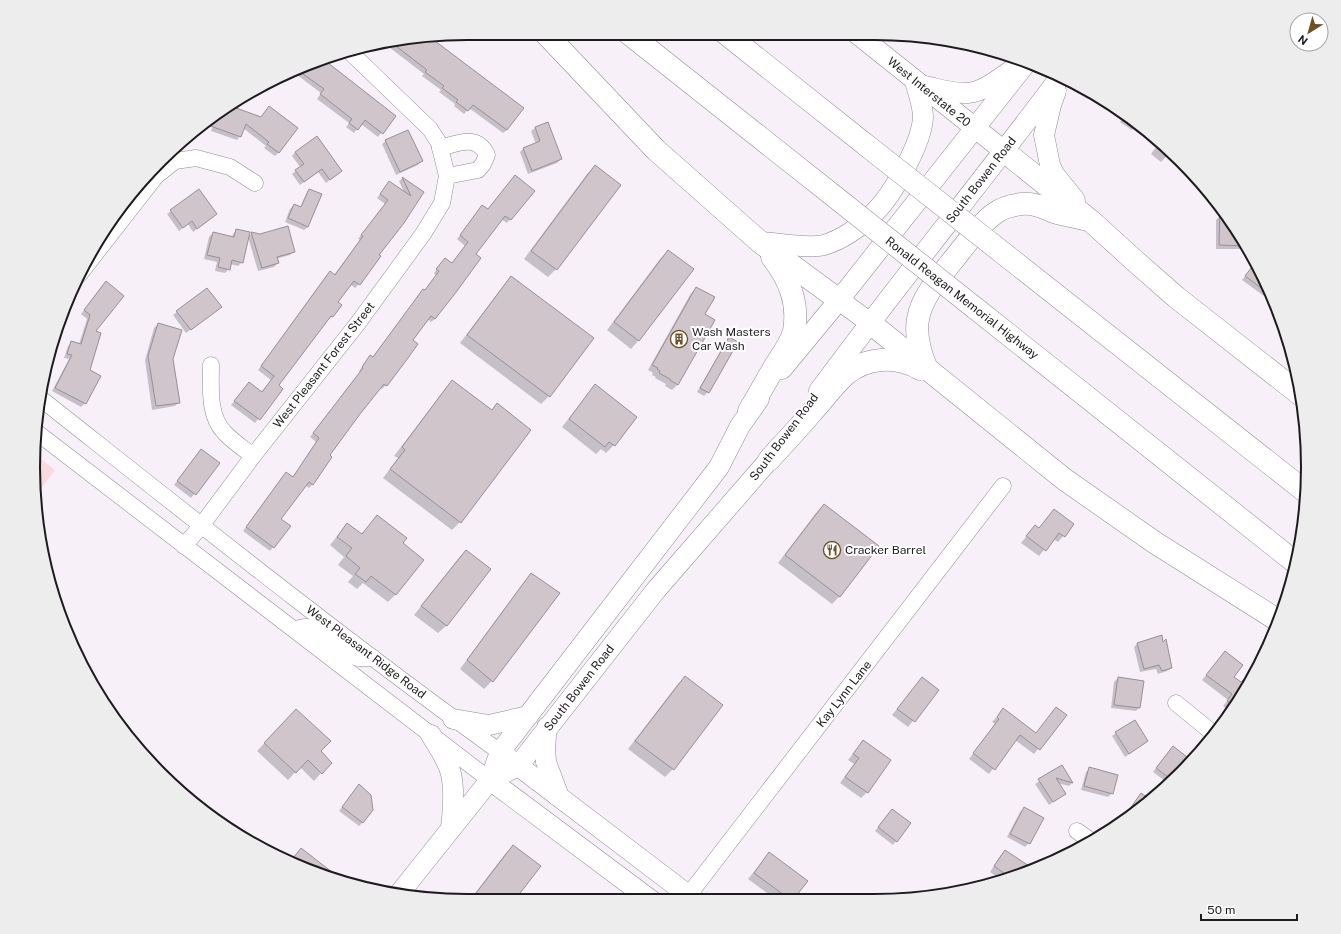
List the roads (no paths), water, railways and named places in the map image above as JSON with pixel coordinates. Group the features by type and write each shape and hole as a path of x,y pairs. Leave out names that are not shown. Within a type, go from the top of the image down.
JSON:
{"highway":[{"path":"552,40 656,150 760,242 839,300"},
{"name":"Ronald Reagan Memorial Highway","path":"637,40 1291,559"},
{"path":"734,40 1300,487"},
{"path":"1004,151 1091,221 1135,262 1176,297 1294,389"},
{"path":"927,369 921,356 917,339 918,319 921,308 934,284 967,243 994,213 1006,208 1023,204 1034,205 1091,221"},
{"path":"749,411 794,332 795,307 789,283 781,268 760,242"},
{"path":"869,322 1064,479 1154,542 1273,617"},
{"path":"768,460 845,375 864,363 882,360 905,362 916,367 952,390"}],"main road":[{"name":"West Interstate 20","path":"865,40 1004,151"},
{"path":"760,242 804,246 823,245 847,235 876,211 892,189 912,154 918,137 923,118 917,83 956,93 970,93 988,86 1019,66"},
{"name":"South Bowen Road","path":"403,889 490,780 500,752 719,467 749,411 779,372 839,300 1022,67"},
{"name":"South Bowen Road","path":"490,780 518,766 547,727 665,580 768,460 869,322 1057,82"},
{"path":"1059,82 1051,104 1044,135 1050,165 1054,174 1091,221"},
{"path":"839,300 869,322"},
{"path":"642,568 665,580"},
{"path":"453,719 489,725 528,716"},
{"path":"547,727 545,746 546,762 559,797"},
{"path":"431,735 444,756 451,773 453,789 451,828"},
{"name":"West Pleasant Ridge Road","path":"500,752 683,894"},
{"name":"West Pleasant Ridge Road","path":"490,780 643,894"}],"street":[{"path":"354,56 430,129 439,144 440,148 447,176 478,170 483,164 487,155 484,148 478,144 466,141 440,148"},
{"path":"102,245 156,176 175,161 196,158 230,167 255,183"},
{"name":"West Pleasant Forest Street","path":"184,546 358,322 423,234 442,203 447,176"},
{"path":"210,365 214,414 223,431 253,456"},
{"name":"West Pleasant Ridge Road","path":"45,402 201,526 453,719 500,752"},
{"name":"West Pleasant Ridge Road","path":"41,436 490,780"},
{"name":"Kay Lynn Lane","path":"693,894 1003,486"},
{"path":"295,630 302,626 310,626 327,636 353,656 366,659 372,657"},
{"path":"1176,703 1210,731"},
{"path":"1077,831 1086,838"}],"place":[{"name":"Wash Masters Car Wash","path":"679,339"},
{"name":"Cracker Barrel","path":"832,550"}]}
